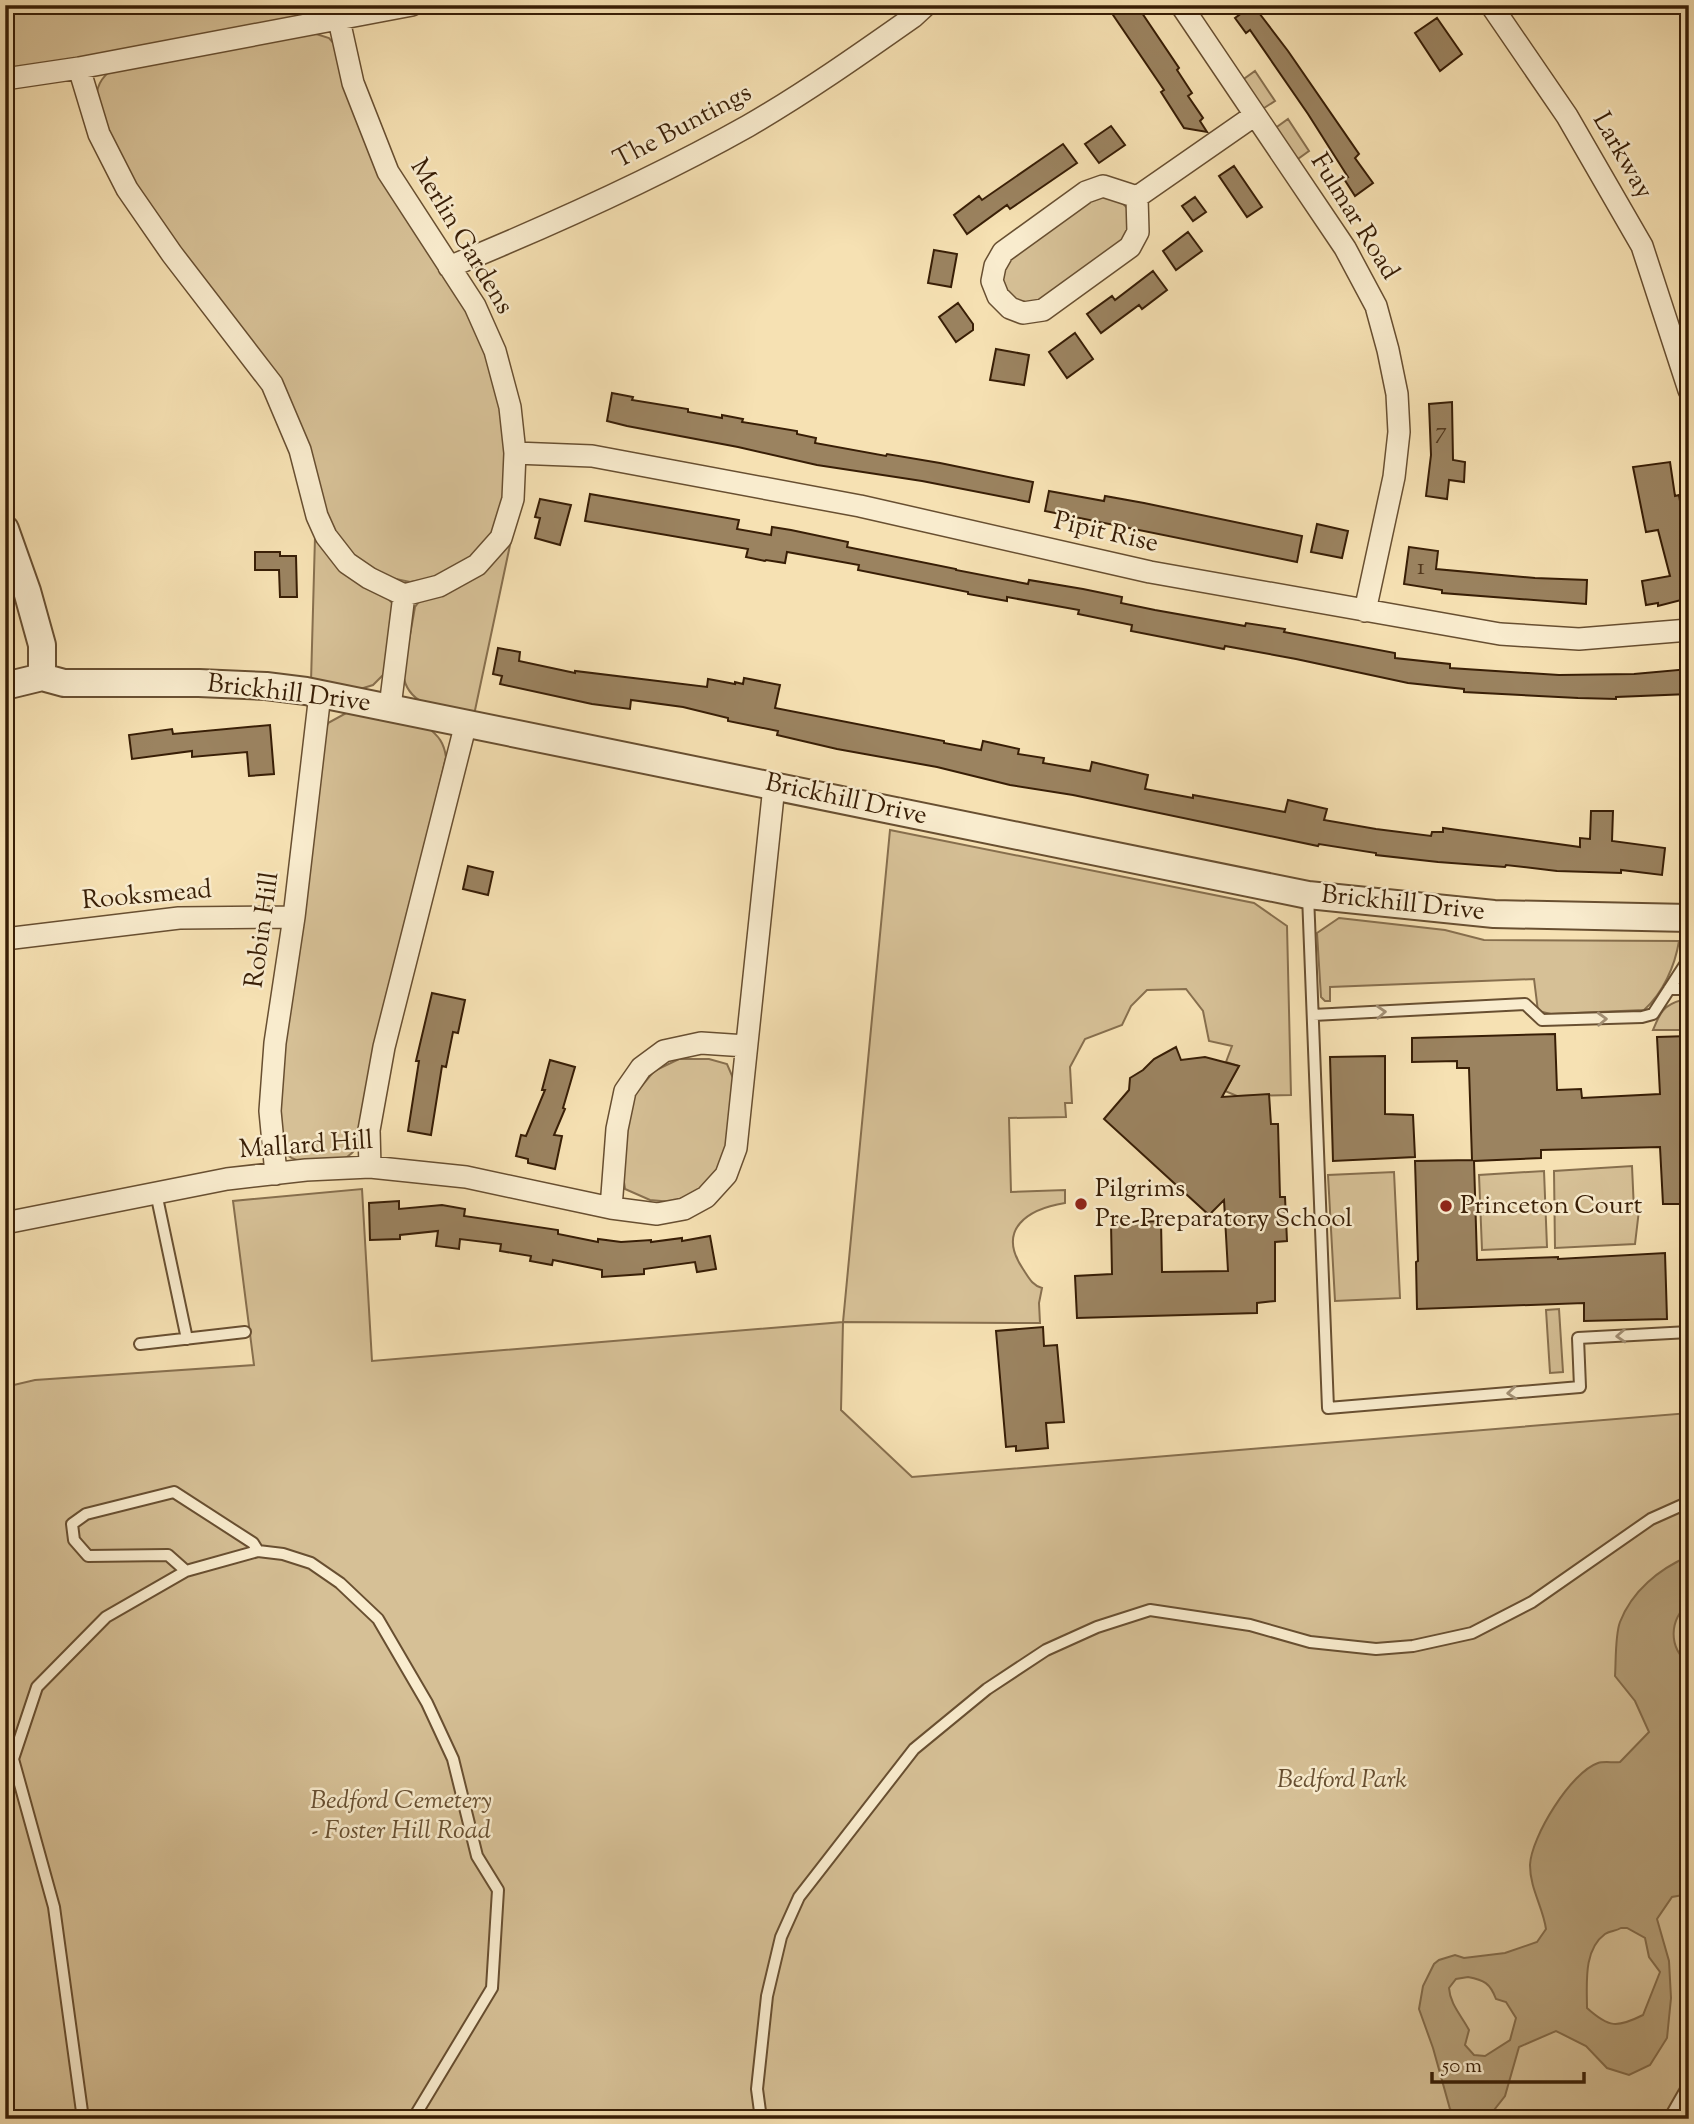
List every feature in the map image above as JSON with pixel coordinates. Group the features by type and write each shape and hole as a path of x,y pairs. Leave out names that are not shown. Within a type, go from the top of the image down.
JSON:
{"street":[{"path":"5,79 79,68 412,5"},
{"name":"The Buntings","path":"449,267 611,197 747,126 815,86 926,5"},
{"name":"Fulmar Road","path":"1181,5 1345,248 1376,306 1397,394 1399,432 1394,477 1366,611"},
{"name":"Larkway","path":"1491,5 1567,116 1642,246 1689,390"},
{"name":"Merlin Gardens","path":"339,20 353,83 388,172 475,306 495,351 510,407 515,453 513,499 501,538 477,565 439,586 404,596"},
{"path":"79,68 99,134 127,189 172,254 272,384 300,450 317,516 326,536 347,563 404,596 390,707"},
{"path":"1137,197 1255,115"},
{"path":"1103,186 1137,197 1138,232 1130,247 1043,310 1023,313 1010,308 998,296 992,281 995,266 1003,252 1086,192 1103,186"},
{"name":"Pipit Rise","path":"515,453 606,459 860,506 1150,572 1500,634 1579,639 1689,630"},
{"path":"5,529 27,591 42,645 42,677"},
{"name":"Brickhill Drive","path":"5,686 42,677 64,683 266,686 390,707 1308,895 1494,914 1689,918"},
{"name":"Robin Hill","path":"276,1174 270,1111 275,1043 294,917 320,694"},
{"path":"370,1167 369,1130 384,1047 466,723"},
{"name":"Mallard Hill","path":"5,1223 227,1179 370,1167 466,1177 611,1208 657,1214 684,1209 706,1197 726,1175 736,1148 774,786"},
{"name":"Rooksmead","path":"5,939 179,918 294,917"},
{"path":"611,1208 617,1129 625,1091 641,1068 664,1051 701,1043 746,1046"}],"lane":[{"path":"1308,895 1328,1408 1580,1387 1578,1338 1689,1332"},
{"path":"1313,1015 1525,1004 1542,1020 1642,1017 1653,1014 1688,960 1689,918"},
{"path":"1669,989 1689,989"},
{"path":"156,1192 187,1339"},
{"path":"140,1344 245,1332"},
{"path":"186,1571 168,1555 88,1556 74,1540 72,1524 86,1514 174,1492 253,1543 258,1552"},
{"path":"761,2119 757,2090 767,1996 780,1937 799,1897 914,1749 987,1689 1022,1665 1045,1650 1097,1627 1150,1610 1250,1625 1310,1642 1376,1649 1413,1646 1472,1633 1532,1602 1651,1519 1689,1502"},
{"path":"83,2119 54,1907 13,1759 37,1687 106,1617 186,1571 258,1552 283,1554 311,1563 340,1583 378,1619 427,1703 453,1759 477,1856 498,1890 492,1988 413,2119"},
{"path":"1669,2119 1689,2084"}],"green space":[{"path":"5,5 371,5 5,72"},
{"path":"313,33 329,38 336,46 469,315 498,396 505,450 506,496 497,527 466,564 438,577 410,582 382,576 362,565 332,534 312,466 137,191 96,104 100,83 114,68"},
{"path":"1255,71 1275,101 1261,110 1241,81"},
{"path":"1288,119 1309,151 1295,161 1274,129"},
{"path":"1102,197 1120,202 1132,216 1124,243 1030,307 1002,294 1001,267 1008,257 1090,200"},
{"path":"513,531 474,715 440,709 420,701 406,686 403,674 415,607 421,599"},
{"path":"315,537 394,605 385,673 373,685 357,690 311,682"},
{"path":"348,712 427,727 440,740 446,757 380,1036 361,1140 347,1157 324,1162 305,1162 289,1157 285,1152 276,1097 323,737 328,723"},
{"path":"890,830 1254,903 1287,926 1291,1095 1237,1096 1225,1091 1239,1066 1226,1062 1232,1046 1209,1041 1203,1011 1186,989 1147,990 1131,1006 1122,1025 1085,1039 1070,1067 1072,1103 1065,1103 1066,1117 1009,1118 1011,1192 1065,1190 1065,1203 1028,1216 1015,1232 1013,1243 1016,1255 1031,1281 1042,1288 1039,1303 1040,1323 843,1322"},
{"path":"1339,918 1445,930 1484,940 1679,941 1667,978 1657,996 1644,1010 1551,1014 1538,1011 1534,979 1330,987 1330,1001 1325,1001 1321,997 1317,933"},
{"path":"1682,1000 1689,1000 1689,1030 1653,1030 1663,1010"},
{"path":"679,1059 709,1059 727,1064 736,1085 729,1154 718,1176 700,1191 672,1202 650,1200 625,1189 620,1155 631,1099 654,1071"},
{"path":"1632,1166 1634,1210 1639,1210 1635,1244 1555,1248 1554,1171"},
{"path":"1544,1171 1547,1247 1482,1250 1479,1175"},
{"path":"1394,1172 1400,1298 1335,1301 1328,1175"},
{"path":"362,1189 372,1361 843,1322 841,1410 912,1477 1689,1413 1689,2119 5,2119 5,1387 35,1380 254,1365 233,1201"},
{"path":"1559,1309 1563,1372 1550,1373 1546,1310"}],"shaded area":[{"path":"1689,1556 1689,1603 1678,1617 1674,1642 1689,1664 1689,1894 1672,1897 1657,1919 1669,1961 1671,1998 1667,2038 1650,2065 1629,2075 1607,2068 1586,2046 1556,2031 1519,2047 1505,2096 1487,2119 1465,2119 1450,2109 1419,2009 1423,1986 1434,1964 1439,1960 1455,1955 1464,1958 1505,1953 1537,1942 1546,1929 1534,1890 1530,1865 1537,1839 1554,1807 1576,1779 1598,1763 1620,1762 1649,1732 1635,1701 1615,1676 1617,1634 1625,1611 1639,1591 1657,1574","holes":["1627,1928 1645,1938 1649,1957 1660,1972 1643,2015 1614,2024 1601,2019 1587,2008 1587,1978 1590,1958 1598,1941 1607,1933","1468,1977 1486,1983 1496,1999 1506,2002 1516,2018 1510,2040 1485,2056 1474,2055 1465,2045 1469,2030 1450,1994 1449,1988 1456,1979"]}],"building":[{"path":"1120,5 1137,5 1179,68 1177,70 1192,93 1188,96 1203,118 1200,121 1207,132 1184,128 1161,92 1164,90 1111,12"},
{"path":"1253,5 1359,154 1355,158 1373,183 1355,196 1344,179 1348,177 1308,114 1250,30 1246,33 1235,18"},
{"path":"1437,18 1462,54 1440,71 1415,33"},
{"path":"1111,126 1125,145 1099,163 1085,144"},
{"path":"1063,144 1077,163 1010,209 1007,205 967,234 954,215 979,196 982,200"},
{"path":"1234,166 1262,207 1247,217 1219,176"},
{"path":"1195,197 1206,212 1193,221 1182,206"},
{"path":"1188,232 1202,251 1176,270 1163,251"},
{"path":"934,250 957,254 951,287 928,283"},
{"path":"1153,271 1167,290 1142,309 1139,305 1101,333 1087,314 1112,296 1115,300"},
{"path":"958,303 973,324 973,330 956,342 939,317"},
{"path":"1075,333 1093,359 1067,378 1049,352"},
{"path":"996,349 1029,355 1024,385 990,380"},
{"path":"612,393 633,397 632,400 688,409 688,412 722,418 722,415 743,419 742,422 797,431 797,434 816,438 815,443 940,463 1033,482 1029,502 922,481 817,465 607,421"},
{"path":"1452,402 1453,460 1465,462 1464,482 1449,480 1447,499 1426,496 1431,455 1429,404"},
{"path":"1670,462 1675,496 1679,495 1685,531 1689,530 1689,598 1658,606 1658,603 1646,605 1642,581 1670,576 1658,530 1646,532 1633,467"},
{"path":"1049,491 1104,501 1105,496 1302,536 1297,562 1045,511"},
{"path":"590,494 739,520 737,529 771,535 772,527 791,530 848,542 847,547 956,570 1028,584 1029,580 1122,597 1121,603 1155,610 1245,626 1246,623 1285,629 1284,632 1395,653 1395,658 1450,664 1450,668 1559,675 1634,674 1689,669 1689,694 1616,699 1578,698 1464,692 1464,689 1408,683 1296,659 1225,646 1224,649 1131,631 1132,625 1078,614 1079,610 1007,597 1007,601 968,594 858,570 859,565 787,552 785,563 765,561 746,557 748,549 585,521"},
{"path":"540,499 571,505 560,545 535,538 540,518 535,517"},
{"path":"1317,524 1348,531 1342,558 1311,552"},
{"path":"1409,547 1438,551 1436,569 1587,580 1586,604 1442,593 1442,590 1404,584"},
{"path":"255,552 280,552 280,556 296,556 297,597 280,597 279,570 255,570"},
{"path":"498,648 520,652 519,661 575,673 707,687 708,679 743,684 744,678 780,685 775,708 981,750 983,741 1019,749 1018,754 1044,758 1043,763 1090,771 1092,762 1148,775 1145,789 1193,798 1193,795 1285,812 1288,800 1327,809 1324,820 1376,829 1431,836 1432,832 1443,832 1443,828 1580,847 1580,838 1590,839 1591,811 1613,811 1612,841 1665,848 1662,875 1621,870 1621,873 1557,871 1506,865 1438,862 1376,855 1319,844 1318,846 1073,795 1010,785 937,767 837,749 777,735 778,731 728,721 728,718 683,707 631,700 630,709 592,704 500,684 502,676 493,674"},
{"path":"270,725 274,774 249,776 247,752 192,757 192,751 132,759 129,735 172,729 173,734"},
{"path":"468,866 493,872 488,895 463,889"},
{"path":"432,993 465,1000 458,1033 453,1032 446,1067 442,1066 431,1135 408,1131 419,1061 416,1061"},
{"path":"1555,1034 1557,1090 1581,1089 1582,1098 1660,1094 1657,1037 1689,1036 1689,1204 1663,1204 1660,1147 1541,1150 1541,1158 1474,1161 1477,1260 1665,1253 1667,1319 1584,1321 1584,1303 1417,1309 1415,1161 1472,1160 1469,1068 1457,1068 1457,1061 1412,1062 1412,1038"},
{"path":"1176,1047 1181,1060 1205,1057 1239,1066 1222,1097 1269,1094 1271,1124 1278,1124 1280,1197 1285,1197 1287,1241 1275,1242 1275,1301 1257,1303 1257,1313 1077,1318 1075,1276 1112,1274 1111,1223 1161,1221 1162,1272 1228,1271 1224,1200 1209,1215 1104,1119 1129,1090 1130,1078 1154,1059"},
{"path":"1385,1056 1385,1114 1413,1115 1415,1157 1333,1161 1330,1057"},
{"path":"550,1060 575,1067 563,1108 565,1109 554,1135 562,1136 555,1169 528,1163 528,1159 516,1156 521,1135 526,1136 545,1090 542,1090"},
{"path":"399,1201 399,1209 442,1205 465,1209 464,1216 558,1230 558,1234 598,1242 598,1239 651,1242 682,1238 682,1241 710,1236 716,1269 697,1272 695,1262 644,1269 644,1274 602,1277 602,1270 553,1260 552,1265 530,1261 531,1256 500,1251 501,1244 460,1239 459,1249 436,1246 438,1231 400,1235 400,1239 370,1240 369,1203"},
{"path":"1043,1327 1044,1346 1057,1345 1064,1422 1046,1423 1048,1448 1016,1451 1016,1446 1006,1447 996,1331"}],"place":[{"name":"Pilgrims Pre-Preparatory School","path":"1081,1204"},
{"name":"Princeton Court","path":"1446,1206"}],"park label":[{"name":"Bedford Park","path":"1342,1780"},
{"name":"Bedford Cemetery - Foster Hill Road","path":"401,1816"}]}
